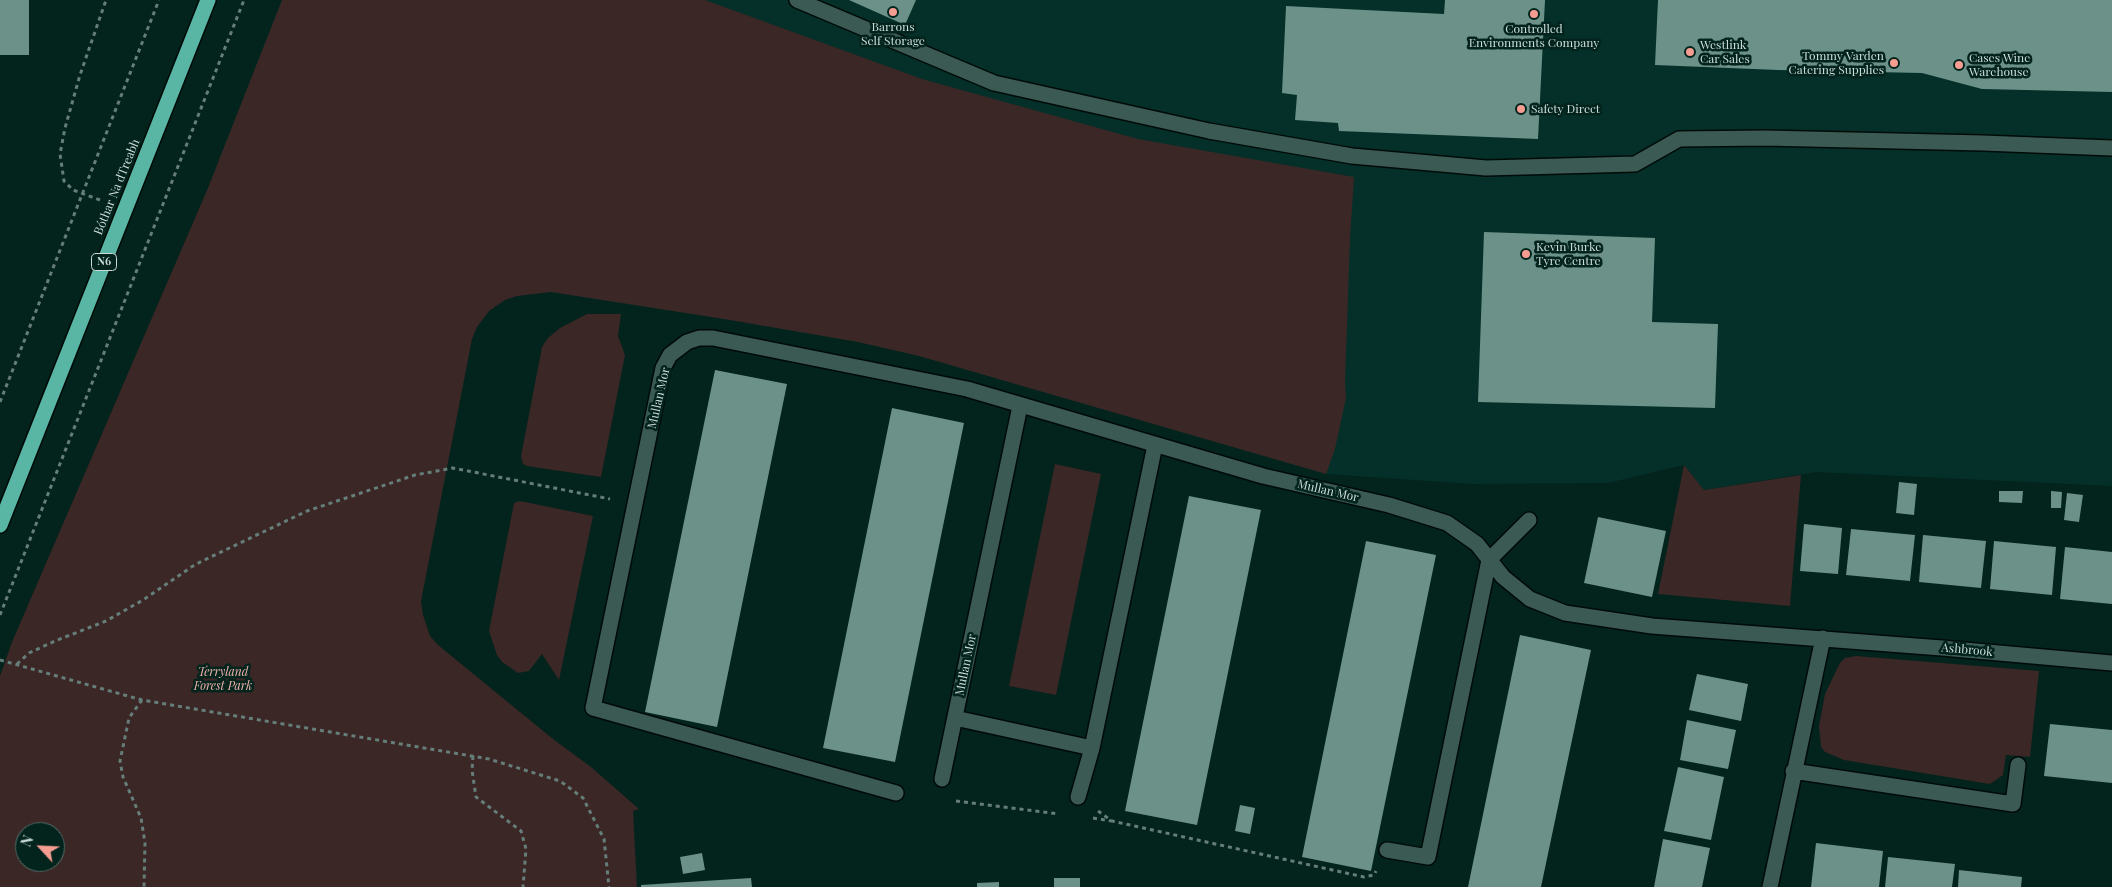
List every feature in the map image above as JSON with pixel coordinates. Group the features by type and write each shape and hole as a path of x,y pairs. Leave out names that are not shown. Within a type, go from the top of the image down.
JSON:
{"highway":[{"name":"Bóthar Na dTreabh","path":"0,525 208,0"}],"street":[{"path":"797,0 994,83 1210,130 1342,155 1486,168 1635,164 1679,139 1775,138 2112,148"},
{"name":"Mullan Mor","path":"896,793 593,708 664,368 670,355 677,348 699,338 713,338 967,389 1263,476 1388,505 1447,523 1477,544 1488,560 1514,586 1530,599 1546,607 1600,620 1652,626"},
{"name":"Mullan Mor","path":"942,779 1020,406"},
{"path":"1078,796 1092,748 1156,445"},
{"path":"1387,850 1428,857 1488,560 1529,520"},
{"name":"Ashbrook","path":"1652,626 1823,638 2112,663"},
{"path":"1770,887 1793,771 1823,638"},
{"path":"955,718 1092,748"},
{"path":"1793,771 2013,804 2018,765"}],"path":[{"path":"106,0 80,74 60,154 64,181 73,190 124,210"},
{"path":"0,402 159,0"},
{"path":"0,616 244,0"},
{"path":"17,664 29,653 106,621 143,600 196,564 307,511 415,475 453,468 586,494"},
{"path":"0,660 142,700 489,758 560,781 583,798 604,839 609,887"},
{"path":"142,700 129,718 120,761 123,777 141,818 145,843 144,887"},
{"path":"473,756 472,770 476,797 521,831 526,849 523,887"},
{"path":"1078,796 1112,821"},
{"path":"948,799 1064,814"},
{"path":"1092,818 1364,877 1374,875 1387,850"}],"shaded area":[{"path":"282,0 2112,0 2112,486 1816,472 1703,490 1684,465 1608,483 1473,484 1326,474 919,356 858,342 551,292 208,188"}],"green space":[{"name":"Terryland Forest Park","path":"282,0 705,0 922,79 1138,139 1354,177 1350,239 1346,398 1335,449 1326,474 919,356 858,342 551,292 517,296 505,300 489,311 477,327 472,339 421,601 423,615 430,636 438,645 553,739 591,767 639,809 633,811 637,887 0,887 0,676 12,642 208,188"},
{"path":"587,314 621,314 618,336 625,355 601,477 527,466 523,464 521,456 542,347 548,338 560,328"},
{"path":"1055,464 1101,474 1056,695 1009,686"},
{"path":"1684,465 1704,490 1801,475 1790,606 1658,594"},
{"path":"520,501 593,516 559,680 542,654 529,671 518,673 502,662 497,655 489,631 514,503"},
{"path":"1856,656 2039,671 2030,757 2006,755 2003,775 1990,784 1844,760 1825,752 1821,747 1819,726 1825,694 1840,663 1845,658"}],"building":[{"path":"0,0 29,0 29,55 0,55"},
{"name":"Barrons Self Storage","path":"849,0 916,0 905,25"},
{"path":"1445,0 1545,0 1538,139 1339,131 1338,123 1295,120 1297,95 1282,93 1286,6 1444,14"},
{"path":"1658,0 2112,0 2112,92 1982,89 1922,73 1655,65"},
{"path":"1484,232 1655,238 1652,322 1718,324 1715,408 1478,402"},
{"path":"715,370 787,384 717,727 645,712"},
{"path":"892,408 964,423 895,762 823,748"},
{"path":"1899,482 1917,484 1914,515 1896,513"},
{"path":"1999,491 2023,491 2022,503 1999,502"},
{"path":"2051,491 2062,492 2061,508 2051,508"},
{"path":"2067,493 2083,495 2079,522 2064,520"},
{"path":"1189,496 1261,510 1197,825 1125,811"},
{"path":"1598,517 1666,531 1652,597 1584,583"},
{"path":"1804,524 1842,528 1838,574 1800,571"},
{"path":"1851,529 1915,535 1910,581 1846,575"},
{"path":"1923,535 1986,541 1981,588 1919,582"},
{"path":"1366,541 1436,555 1371,871 1302,857"},
{"path":"1994,541 2056,547 2052,595 1990,589"},
{"path":"2065,547 2112,552 2112,604 2060,599"},
{"path":"1520,635 1591,650 1541,887 1468,887"},
{"path":"1697,674 1748,684 1741,721 1689,710"},
{"path":"1687,720 1736,730 1728,769 1680,760"},
{"path":"2050,724 2112,730 2112,783 2044,776"},
{"path":"1678,767 1724,777 1711,840 1664,831"},
{"path":"1240,805 1255,808 1250,834 1235,831"},
{"path":"1663,839 1710,848 1702,887 1654,887"},
{"path":"1816,843 1883,851 1879,887 1811,887"},
{"path":"702,853 705,870 683,874 680,857"},
{"path":"1888,857 1955,864 1952,887 1885,887"},
{"path":"1959,870 2022,877 2021,887 1958,887"},
{"path":"751,878 752,887 641,887 641,885"},
{"path":"1054,878 1080,878 1080,887 1054,887"},
{"path":"999,882 999,887 977,887 977,883"}],"place":[{"name":"Barrons Self Storage","path":"893,12"},
{"name":"Controlled Environments Company","path":"1534,14"},
{"name":"Westlink Car Sales","path":"1690,52"},
{"name":"Tommy Varden Catering Supplies","path":"1894,63"},
{"name":"Cases Wine Warehouse","path":"1959,65"},
{"name":"Safety Direct","path":"1521,109"},
{"name":"Kevin Burke Tyre Centre","path":"1526,254"}]}
